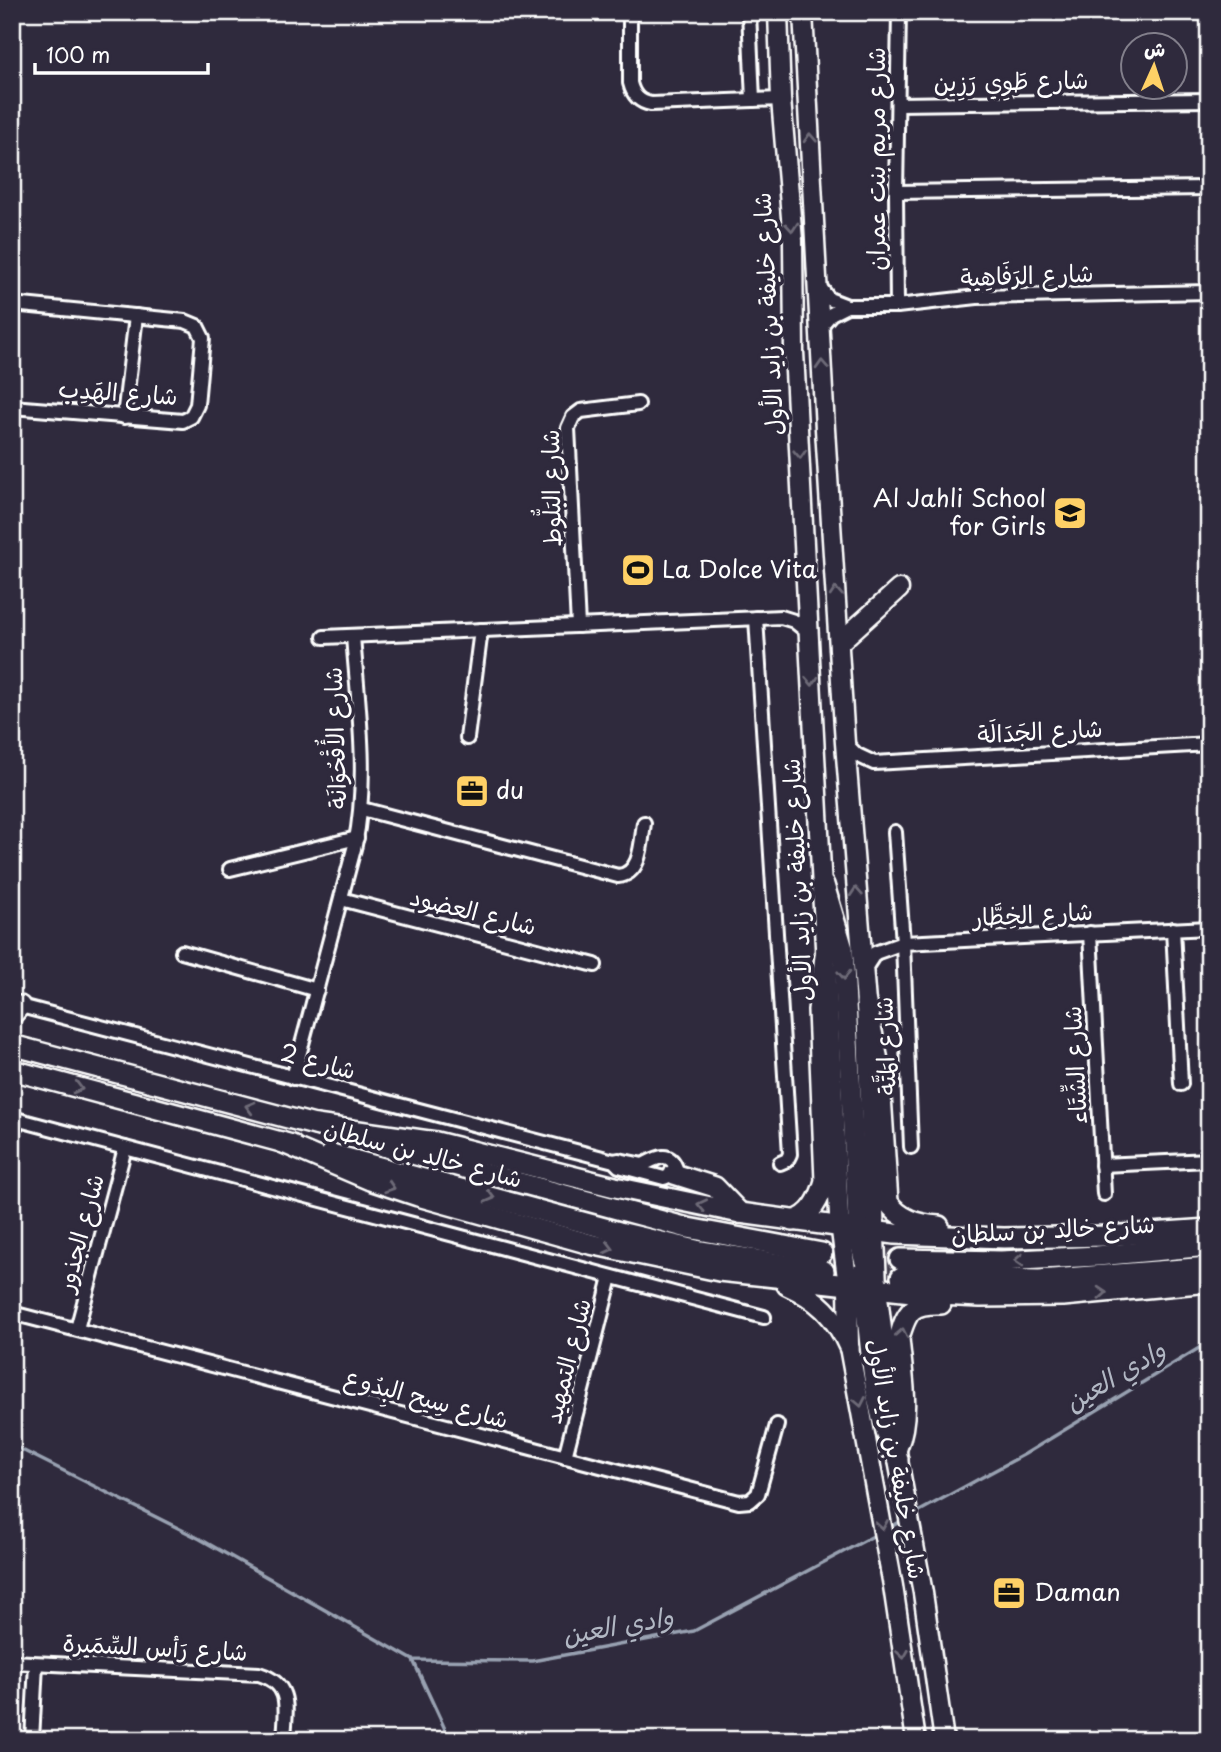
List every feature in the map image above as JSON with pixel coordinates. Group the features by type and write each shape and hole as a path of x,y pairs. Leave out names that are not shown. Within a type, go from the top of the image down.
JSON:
{"main road":[{"name":"شارع خليفة بن زايد الأول","path":"778,12 781,99 793,241 794,352 826,949 863,1287 849,1347 893,1586 916,1740"},
{"name":"شارع خليفة بن زايد الأول","path":"803,12 845,743 866,1003 857,1228"},
{"path":"840,642 899,589"},
{"path":"824,885 843,949 857,1228 855,1256 866,1302 875,1396 887,1439 897,1454"},
{"path":"793,1221 802,1219 817,1202 825,1181 818,1010 826,949"},
{"path":"866,1003 879,1065 887,1196 891,1207 913,1221 926,1225 1042,1231 1079,1237"},
{"name":"شارع خالِد بن سلطان","path":"12,1045 823,1262 696,1250 12,1070"},
{"path":"316,1125 436,1142 615,1187 740,1213 895,1234 954,1237 1184,1238 1209,1229"},
{"path":"281,1142 370,1180 550,1233 663,1261 770,1278 939,1296 1063,1296"},
{"path":"674,1174 715,1187 740,1213"},
{"name":"شارع خالِد بن سلطان","path":"1209,1246 1184,1238 1097,1256 901,1268 1039,1280 1186,1277 1209,1267"},
{"path":"897,1454 905,1411 899,1338 905,1320 914,1308 926,1303 1019,1304 1186,1277 1209,1282"},
{"path":"770,1278 816,1300 835,1320 849,1347"},
{"name":"شارع خليفة بن زايد الأول","path":"897,1454 923,1593 944,1740"}],"street":[{"path":"630,12 630,83 641,101 656,104 781,99"},
{"path":"749,12 752,100"},
{"name":"شارع مريم بنت عمران","path":"897,306 899,12"},
{"name":"شارع طَوِي رَزِين","path":"898,104 1209,100"},
{"path":"896,192 1209,188"},
{"path":"817,282 829,299 847,306"},
{"name":"شارع الرَفَاهِية","path":"847,306 897,306 977,298 1209,292"},
{"name":"شارع الهَدِب","path":"12,304 190,322 200,329 203,338 197,405 191,417 178,422 12,407"},
{"path":"820,327 831,314 847,306"},
{"path":"124,417 136,316"},
{"name":"شارع البَلُّوط","path":"578,626 568,428 573,417 581,411 638,404"},
{"path":"781,617 798,606 808,594"},
{"path":"781,617 794,621 810,634"},
{"name":"شارع الأُقْحُوَانَة","path":"324,637 781,617"},
{"path":"755,618 790,1154 787,1160 780,1163"},
{"path":"467,738 481,630"},
{"name":"شارع الأُقْحُوَانَة","path":"293,1078 357,838 362,809 362,762 354,636"},
{"path":"845,743 856,755 874,763"},
{"name":"شارع الجَدَالَة","path":"874,763 1209,744"},
{"path":"849,786 851,779 858,772 874,763"},
{"path":"362,809 618,876 627,875 634,869 644,822"},
{"name":"شارع المَتَّة","path":"895,832 911,1147"},
{"name":"شارع الأُقْحُوَانَة","path":"230,869 357,838"},
{"name":"شارع العضود","path":"341,899 595,965"},
{"name":"شارع الخِطَّار","path":"858,923 867,937 874,942 899,944 1209,928"},
{"path":"1173,929 1181,1084"},
{"name":"شارع الشِّتَاء","path":"1090,933 1104,1194"},
{"path":"863,975 871,957 899,944"},
{"path":"182,952 317,990"},
{"name":"شارع 2","path":"15,1008 614,1161 643,1165 653,1158 666,1156 676,1164 674,1174 664,1178 618,1166 614,1161"},
{"path":"12,1118 764,1317"},
{"name":"شارع الجذور","path":"77,1329 125,1148"},
{"path":"1102,1165 1209,1160"},
{"name":"شارع التمهيد","path":"565,1457 611,1277"},
{"name":"شارع سِيح البِدُوع","path":"12,1313 744,1502 754,1498 760,1489 777,1425"},
{"name":"شارع رَأس السِّمَيرة","path":"12,1662 259,1674 274,1680 283,1690 286,1702 284,1740"},
{"path":"32,1740 36,1664"}],"waterway":[{"name":"وادي العين","path":"914,1514 1025,1454 1209,1342"},
{"name":"وادي العين","path":"12,1445 200,1539 413,1660 532,1661 694,1631 877,1534"},
{"name":"وادي العين","path":"887,1529 905,1519"},
{"path":"413,1660 450,1740"}],"tunnel":[{"path":"822,1253 900,1259"},
{"path":"824,1271 901,1277"}],"place":[{"name":"Al Jahli School for Girls","path":"1070,513"},
{"name":"La Dolce Vita","path":"638,570"},
{"name":"du","path":"472,791"},
{"name":"Daman","path":"1009,1593"}]}
